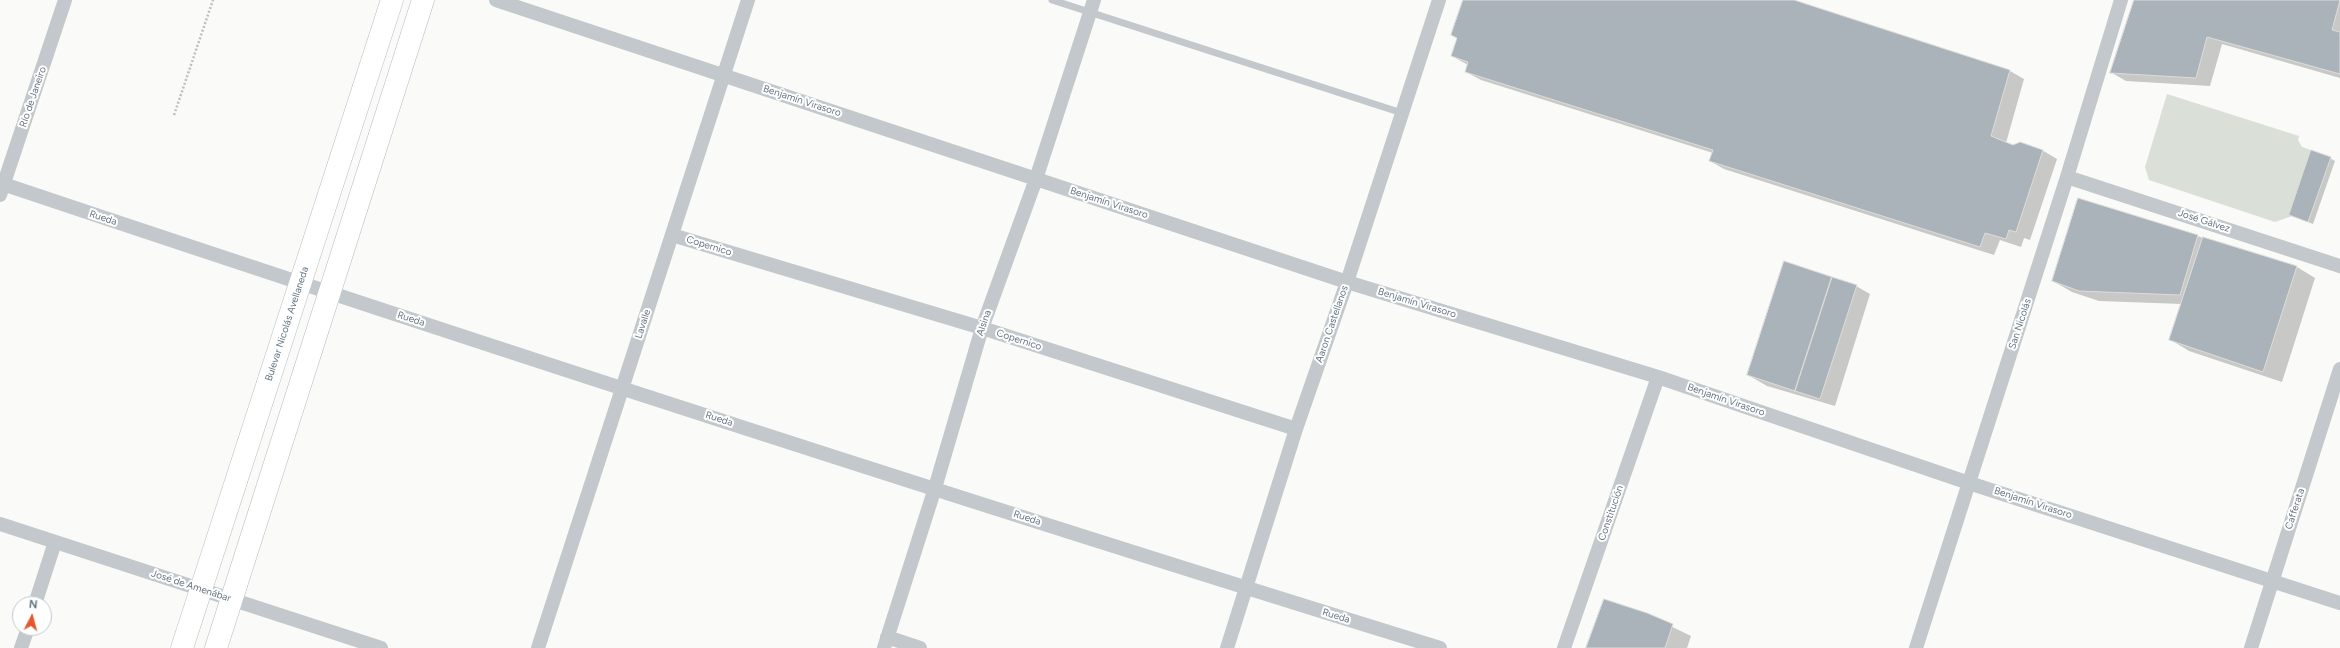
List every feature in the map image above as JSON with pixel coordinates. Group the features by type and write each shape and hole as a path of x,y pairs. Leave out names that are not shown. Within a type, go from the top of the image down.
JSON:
{"main road":[{"name":"Bulevar Nicolás Avellaneda","path":"182,648 392,0"},
{"path":"216,648 423,0"}],"street":[{"name":"Río de Janeiro","path":"1,187 65,0"},
{"name":"Benjamín Virasoro","path":"496,0 1347,282 1658,377 1969,483 2340,603"},
{"name":"Lavalle","path":"538,648 748,0"},
{"name":"Aaron Castellanos","path":"1227,648 1296,429 1347,282 1439,0"},
{"name":"San Nicolás","path":"1916,648 2068,177 2121,0"},
{"name":"Alsina","path":"886,643 936,488 982,328 1036,179 1092,6"},
{"name":"José Gálvez","path":"2068,177 2340,266"},
{"name":"Rueda","path":"1,187 1246,588 1440,648"},
{"name":"Copernico","path":"672,235 982,328 1296,429"},
{"name":"Cafferata","path":"2251,648 2340,369"},
{"name":"Constitución","path":"1564,648 1658,377"},
{"name":"José de Amenábar","path":"0,524 381,648"},
{"path":"38,596 55,542"},
{"path":"21,648 25,636"},
{"path":"886,643 920,648"}],"lane":[{"path":"1052,0 1092,6 1402,113"}],"path":[{"path":"174,115 213,0"}],"shaded area":[{"path":"2167,94 2299,136 2298,140 2302,147 2331,157 2308,222 2292,216 2275,222 2149,180 2145,167"}],"building":[{"path":"1463,0 1794,0 2010,70 1991,136 2013,145 2020,142 2043,150 2016,232 2009,230 2006,239 1985,233 1980,247 1709,161 1713,150 1465,72 1468,62 1451,56 1457,38 1451,35"},
{"path":"2134,0 2340,0 2332,30 2340,32 2340,74 2207,37 2196,78 2110,73"},
{"path":"2311,150 2331,157 2308,222 2289,215"},
{"path":"2078,198 2198,235 2180,295 2079,291 2052,281"},
{"path":"2203,237 2297,266 2263,372 2169,340"},
{"path":"1784,261 1832,277 1795,391 1747,375"},
{"path":"1832,277 1857,285 1820,399 1795,391"},
{"path":"1604,599 1647,613 1673,624 1665,648 1586,648"}]}
